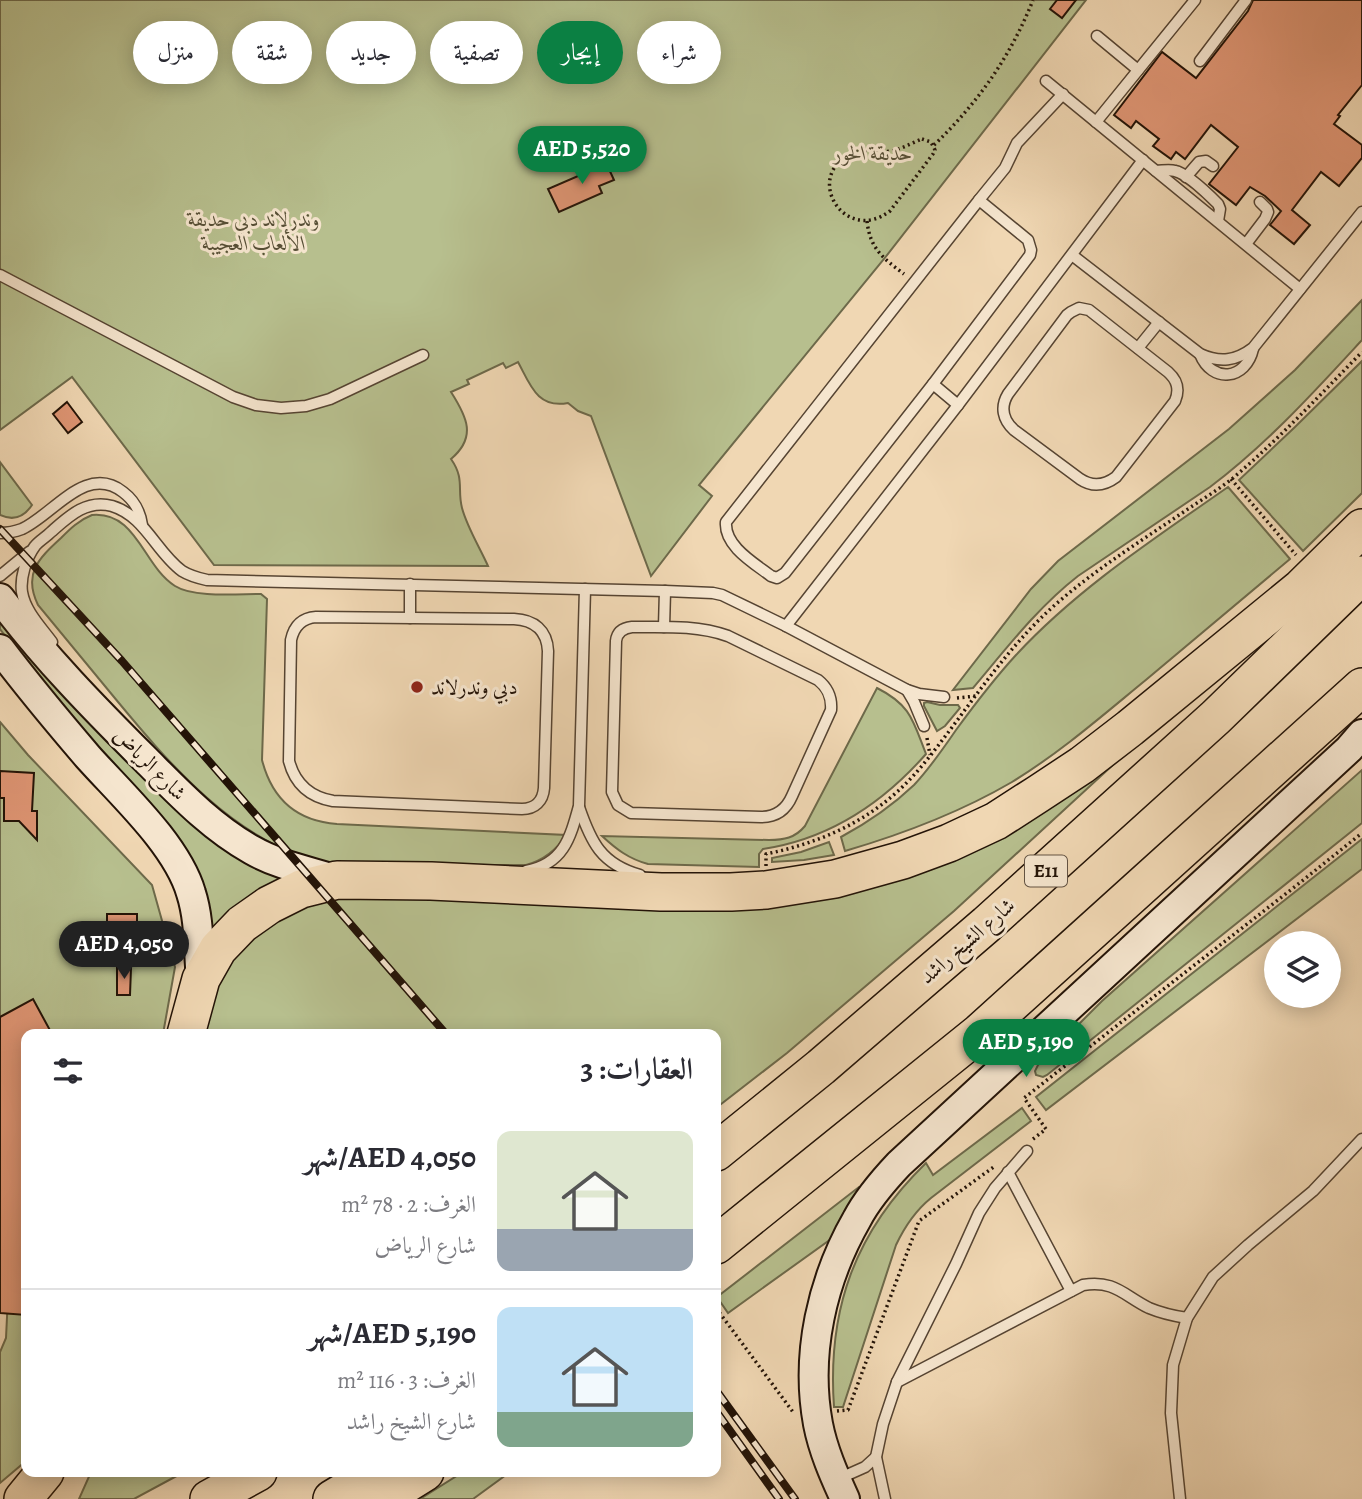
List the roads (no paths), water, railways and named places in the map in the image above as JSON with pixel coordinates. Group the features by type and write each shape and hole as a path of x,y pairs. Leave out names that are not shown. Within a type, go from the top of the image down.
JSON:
{"highway":[{"path":"187,1029 201,979 218,949 242,924 269,905 301,889 337,880 431,881 661,892 732,892 801,885 870,870 949,843 996,821 1082,765 1301,588 1362,528"},
{"name":"شارع الشيخ راشد","path":"721,1148 987,924 1216,717 1362,575"},
{"path":"721,1241 979,1033 1362,687"},
{"path":"23,1499 41,1477"},
{"path":"52,1499 63,1477"},
{"path":"209,1499 249,1477"},
{"path":"332,1499 369,1477"},
{"path":"382,1499 417,1477"}],"street":[{"name":"شارع الرياض","path":"0,597 37,643 60,659 114,728 207,819 254,851 279,863 337,880"},
{"name":"شارع الرياض","path":"0,649 86,754 170,850 191,892 196,914 201,979"},
{"path":"841,1490 819,1425 814,1376 815,1343 821,1310 838,1257 858,1217 877,1189 915,1148 1362,734"}],"lane":[{"path":"1096,122 1195,0"},
{"path":"1200,61 1246,0"},
{"path":"1097,36 1138,70"},
{"path":"1046,81 1300,289"},
{"path":"979,200 1028,240 1031,245 1030,255 933,384 782,576 771,576 732,543 725,530 730,515 914,282 979,200 1005,168 1017,143 1063,94"},
{"path":"786,626 958,405 1143,160"},
{"path":"1186,177 1199,162 1213,166"},
{"path":"1156,171 1172,170 1186,177 1218,204 1218,221"},
{"path":"1246,244 1267,216 1267,209 1261,202"},
{"path":"1072,255 1200,354 1209,368 1216,373 1233,374 1247,364 1253,348 1362,212"},
{"path":"0,275 233,397 256,405 281,408 306,406 330,399 423,355"},
{"path":"1079,308 1088,310 1138,348 1172,375 1177,385 1177,396 1111,481 1098,485 1085,482 1014,430 1006,420 1003,407 1008,394 1070,312 1079,308"},
{"path":"1138,348 1159,322"},
{"path":"933,384 958,405"},
{"path":"0,533 10,533 23,528 74,492 97,484 121,490 130,498 140,513 142,525"},
{"path":"0,576 72,514 84,507 98,504 112,506 142,525 175,565 185,573 207,580 665,591 722,595 907,690 944,698"},
{"path":"34,547 25,567 22,591 30,613 60,659"},
{"path":"410,584 410,618"},
{"path":"519,872 537,869 558,855 570,835 579,806 584,589"},
{"path":"664,627 665,591"},
{"path":"310,618 410,618 521,619 541,630 548,651 544,794 538,804 522,809 333,801 316,796 295,778 288,752 291,640 295,628 310,618"},
{"path":"664,627 703,629 728,636 818,680 828,690 832,703 829,717 790,802 780,812 768,817 639,813 624,810 614,799 612,785 617,637 622,629 664,627"},
{"path":"907,690 924,726"},
{"path":"579,806 587,831 602,854 629,872 653,876"},
{"path":"431,881 469,872"},
{"path":"693,880 732,892"},
{"path":"1180,1499 1171,1413 1173,1365 1187,1318 1213,1277 1313,1191 1362,1139"},
{"path":"885,1499 876,1457 883,1424 897,1382 979,1213 995,1188 1027,1151"},
{"path":"1008,1172 1070,1291"},
{"path":"897,1382 1070,1291 1096,1283 1121,1290 1152,1309 1187,1318"},
{"path":"841,1490 852,1474 876,1457"}],"railway":[{"path":"0,529 122,661 442,1029"},
{"path":"721,1397 795,1499"},
{"path":"721,1418 779,1499"}],"place":[{"name":"دبي وندرلاند","path":"417,687"}],"park label":[{"name":"حديقة الخور","path":"873,153"},
{"name":"وندرلاند دبي حديقة الألعاب العجيبة","path":"254,231"}]}
